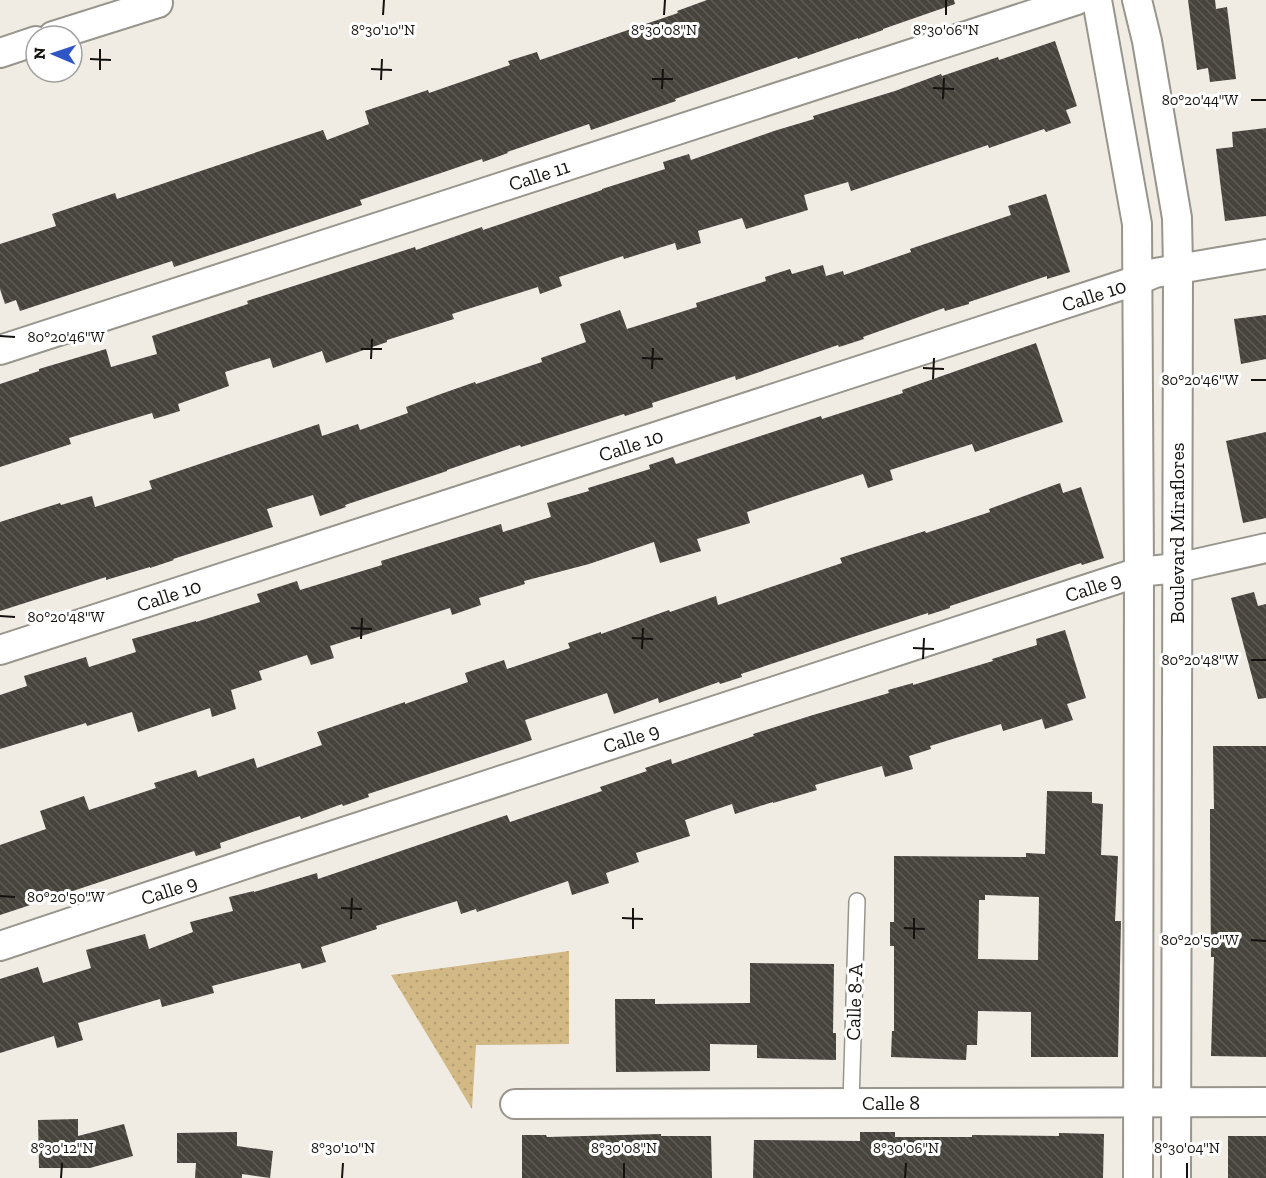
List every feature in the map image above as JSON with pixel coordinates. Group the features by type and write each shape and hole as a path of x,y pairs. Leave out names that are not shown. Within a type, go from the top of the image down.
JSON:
{"street":[{"name":"Calle 11","path":"0,350 1077,0"},
{"name":"Boulevard Miraflores","path":"1097,0 1137,224 1138,1178"},
{"name":"Boulevard Miraflores","path":"1137,0 1148,41 1177,218 1176,1178"},
{"path":"84,26 162,2"},
{"path":"0,53 24,45"},
{"name":"Calle 10","path":"0,650 1155,273 1266,254"},
{"name":"Calle 9","path":"0,946 1138,572 1177,568 1266,548"},
{"name":"Calle 8","path":"515,1104 1266,1102"}],"lane":[{"name":"Calle 8-A","path":"850,1104 857,901"}],"shaded area":[{"path":"569,951 569,1044 476,1045 472,1109 391,975"}],"building":[{"path":"707,0 954,0 955,4 858,39 798,59 797,57 675,99 676,101 591,130 589,124 483,162 482,159 360,200 362,205 174,267 172,261 20,311 16,300 5,304 0,289 0,244 56,226 52,214 115,193 117,199 323,130 327,140 369,124 365,111 428,90 429,93 510,65 508,61 537,52 540,60 678,13 677,11"},
{"path":"1188,0 1215,0 1216,9 1227,7 1236,79 1210,82 1208,68 1197,70"},
{"path":"1055,41 1077,106 1066,110 1071,123 1046,132 1044,129 989,148 988,145 851,191 848,182 804,195 808,210 746,229 742,218 698,231 701,243 677,250 675,243 624,259 623,256 559,277 562,286 540,294 538,287 452,314 454,319 387,340 387,342 326,363 322,351 273,368 270,358 225,372 229,386 178,404 180,411 154,419 152,413 69,438 71,444 0,467 0,384 39,371 39,369 106,349 111,367 157,354 152,336 248,304 247,301 415,247 416,250 482,227 483,230 665,169 663,162 689,154 691,160 814,119 813,116 895,91 941,74 942,76 998,57 999,60"},
{"path":"1266,128 1266,216 1225,221 1216,149 1233,147 1232,132"},
{"path":"1046,194 1070,272 1047,279 1047,276 945,311 944,308 863,337 864,339 839,347 838,345 736,380 735,376 652,403 653,407 625,416 624,414 521,447 520,445 345,505 346,507 320,516 313,495 267,509 273,527 150,568 106,580 106,577 0,611 0,522 60,503 61,505 92,496 95,507 152,489 149,481 319,424 322,436 358,424 360,430 408,413 406,407 475,382 476,384 542,362 541,358 586,342 580,324 620,310 627,329 697,307 696,303 766,281 765,277 790,269 792,274 823,265 826,276 843,271 844,275 911,252 910,249 1011,215 1008,206"},
{"path":"1266,315 1266,359 1241,364 1234,319"},
{"path":"1036,343 1063,422 975,452 972,444 890,470 893,480 868,488 863,474 747,512 750,523 697,539 701,551 660,563 654,542 589,564 524,581 525,584 479,598 481,605 452,615 450,608 330,646 334,658 311,665 307,655 259,671 262,680 231,690 236,709 212,717 210,708 138,732 132,712 87,726 86,723 0,749 0,695 27,686 24,676 86,657 89,667 136,652 132,639 260,602 257,594 297,581 300,590 382,565 381,561 501,524 503,532 551,517 547,503 650,469 649,465 673,457 676,464 821,416 822,419 903,393 902,390"},
{"path":"1266,432 1266,518 1243,523 1226,441"},
{"path":"1060,483 1063,493 1081,487 1104,558 1082,565 1081,563 950,606 950,608 853,637 741,674 742,677 720,684 719,682 659,703 658,698 614,714 607,693 525,720 532,740 368,794 369,797 343,806 342,804 301,819 300,816 220,843 221,848 196,856 194,851 0,915 0,845 46,829 40,811 84,796 89,810 156,788 154,783 196,770 198,777 254,758 257,768 322,745 317,732 468,682 465,673 504,660 507,669 570,648 568,643 716,596 718,605 842,563 840,558 990,512 989,509"},
{"path":"1254,592 1258,606 1266,604 1266,698 1258,699 1231,598"},
{"path":"1065,630 1086,698 1067,704 1073,720 1045,729 1042,719 1003,731 1001,724 930,746 931,749 909,756 913,769 885,777 882,766 815,785 817,790 735,814 732,804 685,820 690,836 636,853 639,862 606,873 609,883 572,895 568,881 477,912 476,909 461,914 457,901 376,926 377,929 321,947 326,962 302,969 300,963 212,986 214,993 162,1007 160,999 78,1023 83,1040 57,1048 54,1036 0,1053 0,979 38,967 43,983 91,968 86,950 145,934 149,949 193,932 190,922 233,911 229,897 317,873 318,879 507,815 510,822 602,791 600,787 647,771 645,768 671,759 672,764 754,736 753,734 889,693 888,690 913,683 913,685 993,661 992,659 1037,645 1036,639"},
{"path":"1213,746 1266,746 1266,1057 1211,1056 1214,957 1211,957 1210,809 1214,809"},
{"path":"1047,791 1092,792 1092,803 1103,804 1101,855 1118,856 1115,921 1121,921 1118,1057 1031,1057 1031,1012 978,1011 977,1045 967,1045 966,1060 891,1057 892,1031 894,1031 894,946 890,946 890,922 894,922 894,856 1026,857 1026,853 1045,854","holes":["985,895 1039,897 1038,960 978,959 979,900 985,900"]},
{"path":"750,963 834,964 833,1033 836,1033 836,1060 757,1058 757,1045 710,1044 710,1071 616,1072 615,999 655,999 655,1004 750,1003"},
{"path":"78,1119 78,1136 124,1124 133,1156 90,1168 39,1168 38,1120"},
{"path":"237,1132 237,1146 273,1151 270,1178 242,1174 242,1178 195,1178 196,1163 177,1163 177,1133"},
{"path":"860,1132 895,1132 895,1137 1104,1134 1103,1178 753,1178 754,1140 860,1141"},
{"path":"661,1134 661,1136 711,1136 712,1178 522,1178 522,1135 546,1135 547,1137"},
{"path":"1228,1136 1266,1136 1266,1178 1228,1178"}]}
